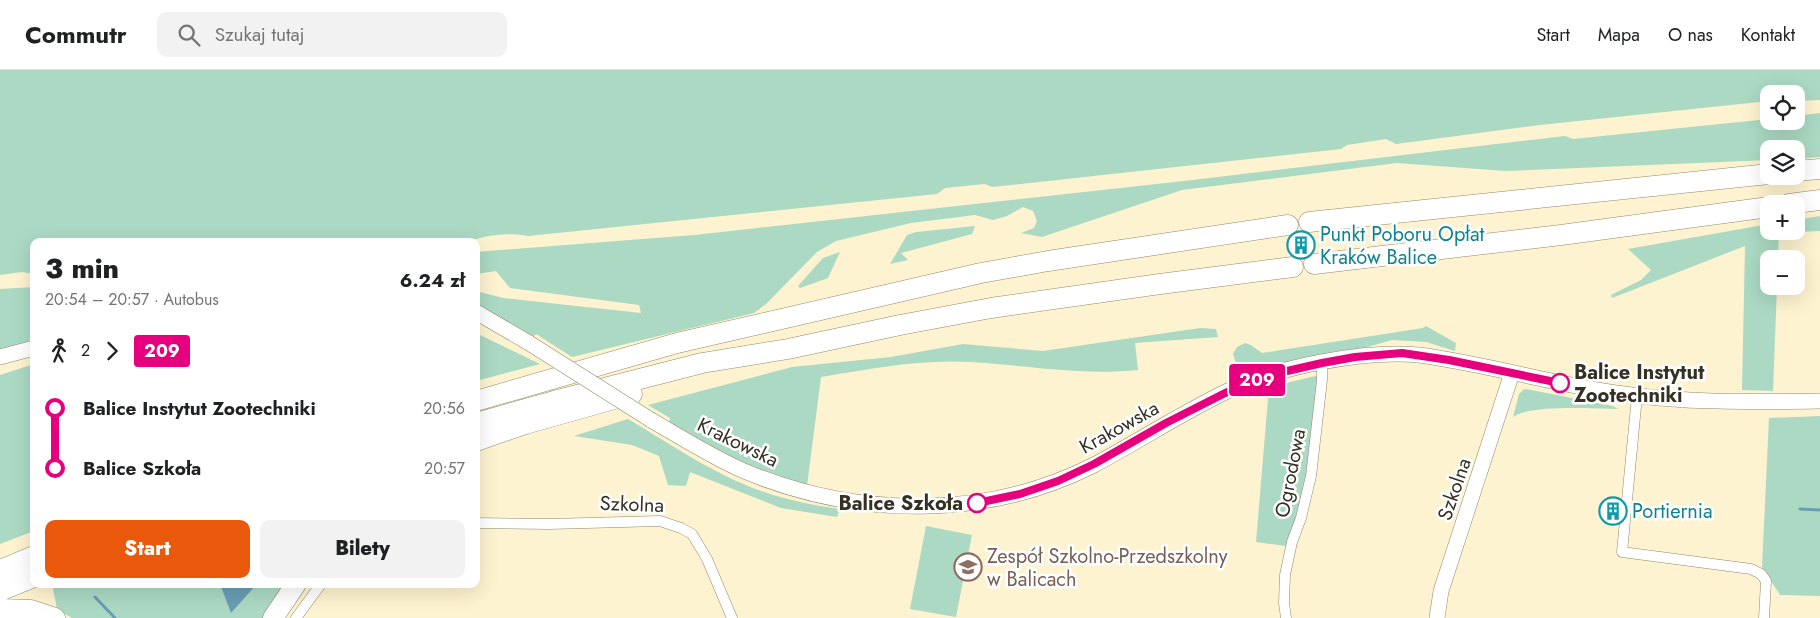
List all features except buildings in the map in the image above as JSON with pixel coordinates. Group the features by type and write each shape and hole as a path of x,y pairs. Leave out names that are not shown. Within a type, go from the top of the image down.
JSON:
{"highway":[{"path":"1805,170 1820,169"},
{"path":"1309,222 1760,175"},
{"path":"1805,202 1820,200"},
{"path":"1314,264 1561,235 1760,208"},
{"path":"480,400 677,342 981,273 1048,261 1288,225"},
{"path":"480,422 702,363 788,349 900,325 991,308 1293,267"},
{"path":"480,440 525,424 703,375 788,349"},
{"path":"0,565 30,564"},
{"path":"0,570 30,564"},
{"path":"0,591 30,565"},
{"path":"272,618 293,588"},
{"path":"0,609 31,610 55,618"}],"street":[{"name":"Krakowska","path":"480,314 651,420 729,464 790,488 828,497 922,508 994,500 1020,494 1058,481 1094,464 1166,423 1235,388 1274,374 1355,357 1402,353 1438,358 1637,396 1710,401 1820,401"},
{"path":"0,357 30,349"},
{"name":"Ogrodowa","path":"1286,618 1284,603 1285,575 1292,542 1301,518 1311,476 1322,380 1322,363"},
{"name":"Szkolna","path":"1437,618 1441,591 1512,373"},
{"path":"1637,396 1622,552 1751,569 1761,574 1766,581 1764,618"},
{"name":"Szkolna","path":"480,523 550,524 660,521 681,528 692,534 707,559 732,618"},
{"path":"296,618 318,588"}],"green space":[{"path":"0,70 1820,70 1820,100 1805,101 1805,85 1760,85 1760,102 1540,125 1396,144 1386,139 1347,145 1341,149 992,187 985,184 945,188 937,194 528,236 514,234 480,238 30,238 30,273 22,272 0,275"},
{"path":"1820,113 1820,157 1805,158 1805,140 1760,140 1760,160 1506,171 1397,163 1182,190 1042,237 1021,233 1034,228 1037,221 1033,211 1023,207 1007,216 993,220 975,215 911,223 836,241 817,252 766,304 754,313 572,357 536,334 533,337 480,307 480,292 503,298 641,313 639,305 510,288 496,271 480,273 480,252 694,235 1184,181 1565,136 1573,139 1760,120 1760,130 1805,130 1805,115"},
{"path":"1820,216 1820,231 1805,232 1805,218"},
{"path":"975,226 972,234 901,253 908,260 890,264 907,235 916,232"},
{"path":"1760,226 1760,240 1779,240 1778,250 1760,250 1760,295 1777,295 1773,391 1742,390 1745,246 1612,298 1611,295 1641,280 1651,270 1628,249"},
{"path":"840,252 828,278 800,288 798,286 823,258"},
{"path":"30,287 30,344 0,352 0,289"},
{"path":"1426,326 1456,343 1455,351 1426,342 1392,340 1364,348 1248,373 1238,370 1233,354 1237,347 1245,343 1262,353"},
{"path":"1200,328 1216,329 1218,337 1135,343 1138,370 1117,372 1075,371 951,361 895,365 821,377 807,486 728,457 669,423 670,418 648,405 792,367 891,357 963,344 1043,351"},
{"path":"480,335 540,364 480,380"},
{"path":"30,365 30,533 0,544 0,375"},
{"path":"1320,375 1306,489 1297,518 1286,546 1256,542 1269,387"},
{"path":"1526,389 1613,406 1618,409 1534,410 1513,417 1519,394"},
{"path":"1820,416 1820,596 1780,595 1762,567 1769,418"},
{"path":"628,419 732,479 782,497 840,509 837,517 781,508 690,472 686,486 668,485 659,456 632,445 574,436"},
{"path":"926,526 972,535 956,617 910,609"},
{"path":"53,588 285,588 264,618 72,618 57,609"}],"water":[{"path":"222,588 253,588 231,613"}],"waterway":[{"path":"1800,509 1820,510"},
{"path":"95,597 115,618"}],"bus line":[{"name":"209","path":"977,503 1020,494 1071,476 1166,423 1235,388 1274,374 1322,363 1355,357 1402,353 1449,360 1560,383"}],"place":[{"name":"Punkt Poboru Opłat Kraków Balice","path":"1301,245"},
{"name":"Balice Instytut Zootechniki","path":"1560,383"},
{"name":"Balice Szkoła","path":"977,503"},
{"name":"Portiernia","path":"1613,511"},
{"name":"Zespół Szkolno-Przedszkolny w Balicach","path":"968,567"}]}
